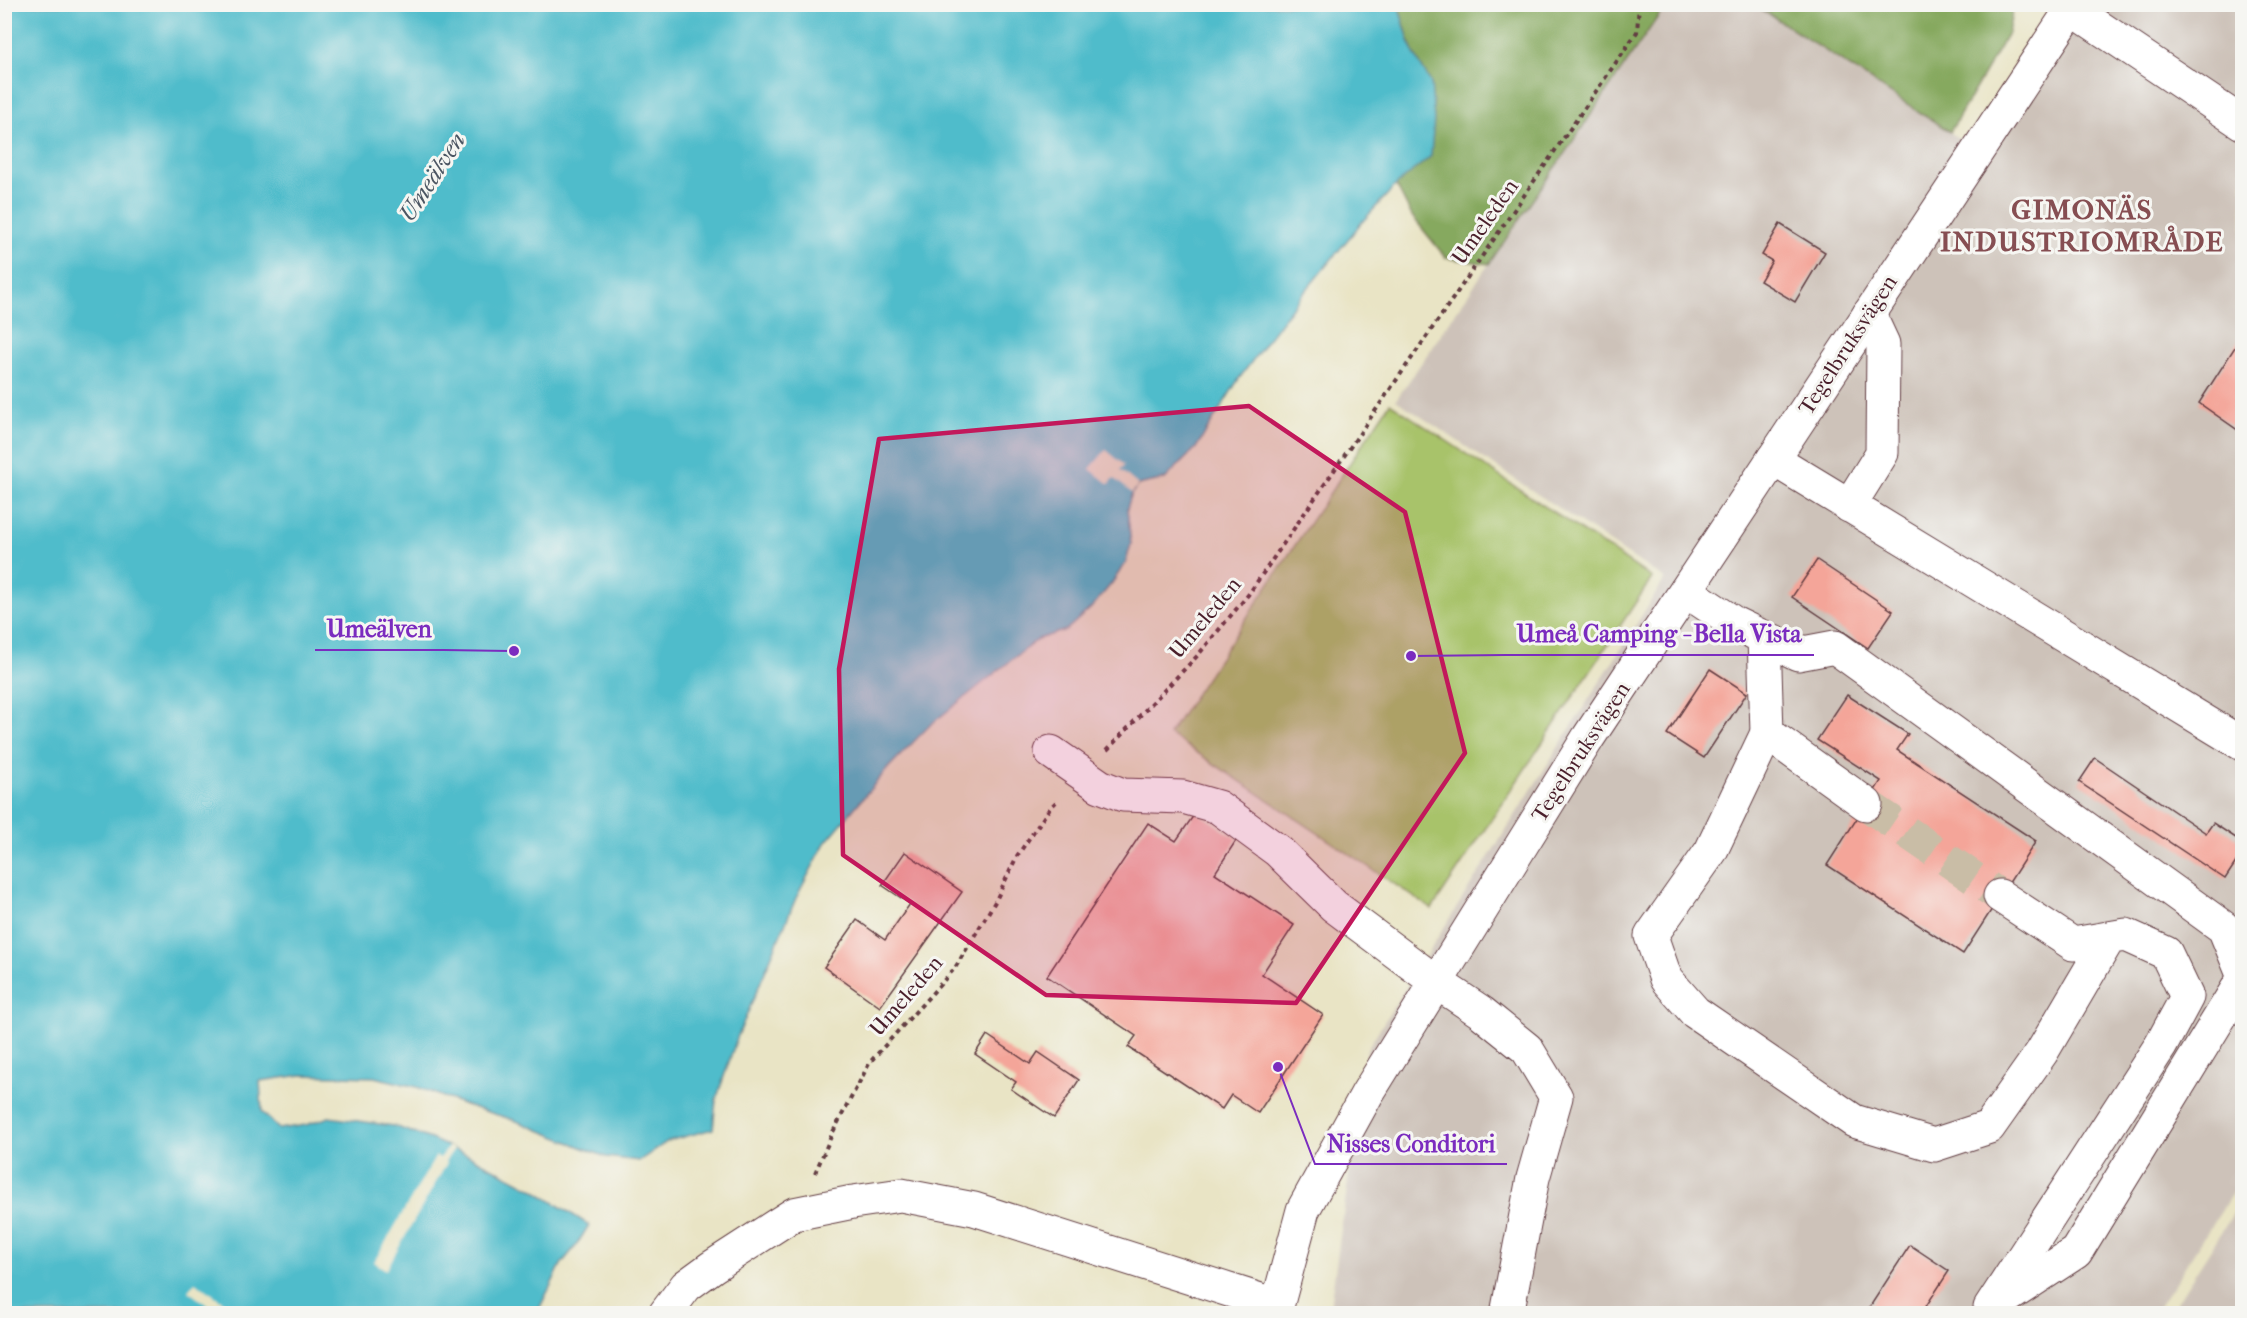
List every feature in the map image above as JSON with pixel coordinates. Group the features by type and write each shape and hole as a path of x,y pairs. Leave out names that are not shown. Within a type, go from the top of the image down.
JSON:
{"street":[{"path":"2072,6 2242,123"},
{"name":"Tegelbruksvägen","path":"1276,1309 1303,1210 1367,1094 1588,738 2072,6"},
{"path":"1850,506 1882,453 1883,344 1869,314"},
{"path":"1773,459 2242,744"},
{"path":"1686,591 1734,623 1798,654 1835,647 2224,928 2242,972"},
{"path":"1764,637 1767,733 1711,851 1651,936 1666,979 1695,1012 1854,1121 1934,1145 1989,1127 2042,1052 2109,938"},
{"path":"1767,733 1866,804"},
{"path":"1051,752 1100,786 1123,795 1183,797 1218,807 1278,851 1334,906 1436,982 1481,1012 1527,1049 1556,1097 1533,1178 1508,1314"},
{"path":"1988,1311 2161,1045 2187,997 2166,953 2126,935 2073,944 2000,896"},
{"path":"1988,1311 2076,1252 2242,981"},
{"path":"665,1314 686,1286 794,1214 901,1195 974,1209 1276,1309"}],"path":[{"name":"Umeleden","path":"794,1214 870,1062 955,968 996,900 1017,856 1050,808 1198,655 1248,595 1637,32 1639,4"}],"highlighted area":[{"path":"1249,406 1405,512 1465,753 1296,1003 1046,995 843,855 839,669 879,439"}],"shaded area":[{"path":"1666,5 1755,5 1983,154 2080,5 2242,5 2242,1178 2155,1313 1329,1314 1367,1049 1665,579 1396,400"},
{"path":"2242,1200 2242,1313 2170,1313"}],"green space":[{"path":"1398,5 1666,5 1489,264 1446,258 1412,216 1396,185 1431,156 1431,83 1412,50"},
{"path":"1755,5 2013,5 2008,33 1950,132"},
{"path":"1390,403 1652,578 1432,909 1169,734"}],"water":[{"name":"Umeälven","path":"5,5 1398,5 1412,50 1431,83 1434,119 1431,156 1396,185 1293,306 1238,380 1196,448 1165,479 1138,485 1132,493 1127,508 1131,544 1126,562 1092,607 1066,630 1038,639 930,725 889,767 825,843 796,898 737,1038 716,1100 713,1129 668,1141 639,1161 606,1157 514,1120 417,1087 374,1077 302,1075 260,1081 262,1112 279,1129 306,1125 329,1117 394,1126 470,1156 531,1188 589,1225 562,1263 537,1313 5,1314"}],"pier":[{"path":"1106,450 1124,465 1120,470 1138,485 1132,493 1114,478 1109,484 1090,469"},
{"path":"449,1146 454,1149 445,1161 447,1163 386,1270 374,1262 436,1156 440,1158"},
{"path":"195,1282 239,1313 218,1313 188,1291"}],"building":[{"path":"1780,224 1825,252 1795,302 1760,281 1772,261 1762,255"},
{"path":"2242,336 2242,433 2199,403"},
{"path":"1817,560 1893,611 1868,648 1792,597"},
{"path":"1710,669 1747,693 1704,758 1667,734"},
{"path":"1847,695 1908,734 1897,750 2036,841 1963,954 1827,865 1881,781 1817,740"},
{"path":"2095,758 2206,833 2213,823 2242,842 2242,853 2225,879 2079,782"},
{"path":"1196,812 1237,839 1215,873 1294,925 1262,974 1323,1015 1258,1113 1231,1095 1222,1109 1128,1047 1136,1036 1047,976 1148,823 1176,841"},
{"path":"905,852 962,892 880,1007 824,967 857,920 885,940 910,904 882,885"},
{"path":"987,1035 1030,1064 1038,1052 1079,1080 1054,1118 1011,1089 1016,1082 975,1054"},
{"path":"1910,1245 1949,1271 1921,1314 1871,1314 1867,1311"}],"tunnel":[{"path":"1866,804 2000,896"}],"place":[{"name":"Umeälven","path":"514,651"},
{"name":"Umeå Camping - Bella Vista","path":"1411,656"},
{"name":"Nisses Conditori","path":"1278,1067"}],"district":[{"name":"GIMONÄS INDUSTRIOMRÅDE","path":"2082,225"}]}
